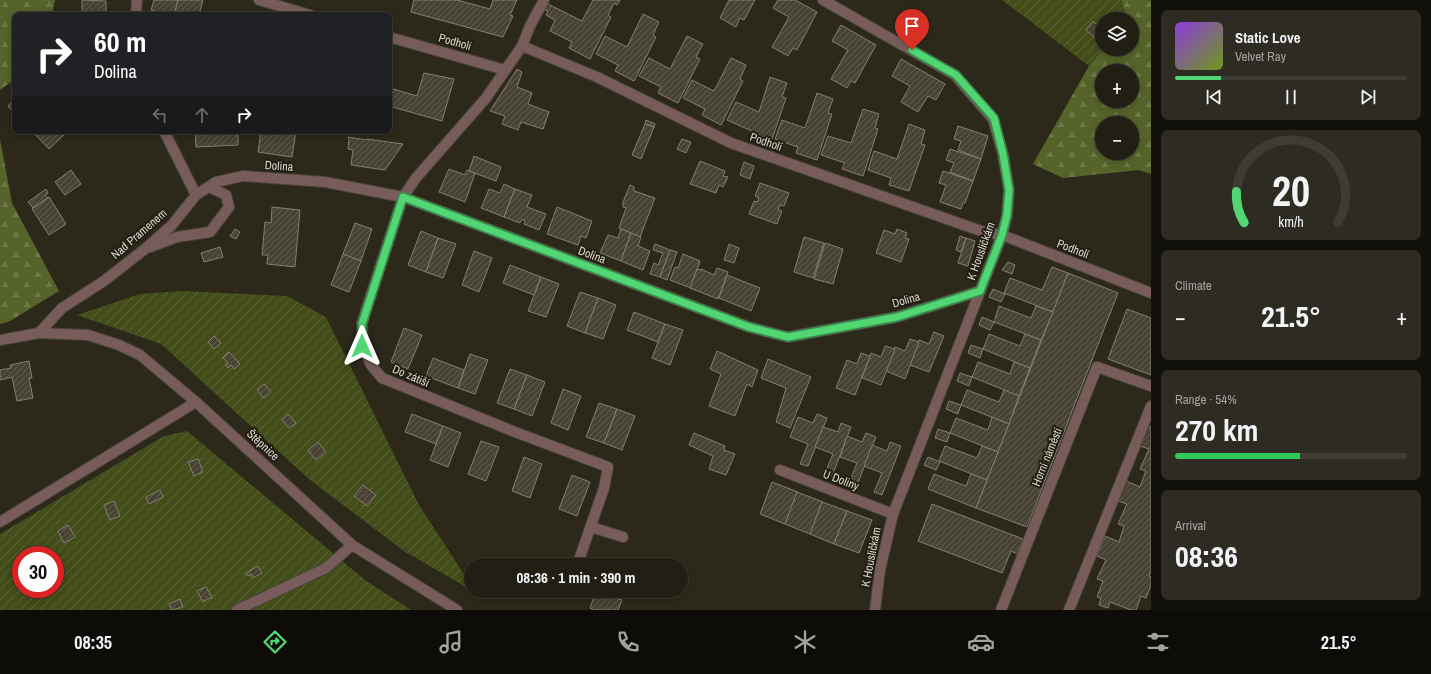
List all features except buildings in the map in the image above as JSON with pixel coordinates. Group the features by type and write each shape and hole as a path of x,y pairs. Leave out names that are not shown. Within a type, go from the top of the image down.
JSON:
{"street":[{"path":"136,12 137,0"},
{"path":"259,0 300,12"},
{"path":"505,70 522,46 530,26 544,0"},
{"name":"K Housličkám","path":"823,0 956,75 994,118 1003,154 1009,190 1007,215 1002,235 893,514 880,570 875,610"},
{"name":"Podholí","path":"392,38 505,70"},
{"name":"Podholí","path":"522,46 598,76 731,143 981,231 1002,235 1151,293"},
{"name":"Do zátiší","path":"505,70 486,98 416,178 403,197 362,324 362,346 371,365 382,378 508,430 608,467 604,488 580,557"},
{"path":"166,134 196,195"},
{"name":"Dolina","path":"196,195 216,182 243,176 324,182 403,197 749,327 788,337 897,317 980,291"},
{"path":"145,249 177,237 210,232 229,207 226,195 209,187"},
{"name":"Nad Pramenem","path":"39,333 62,308 104,281 145,249 172,225 196,195"},
{"name":"Štěpnice","path":"0,340 39,333 88,335 119,345 140,355 196,402 352,545 457,610"},
{"name":"Horní náměstí","path":"1000,610 1097,367 1151,386"},
{"path":"0,522 196,402"},
{"path":"1069,610 1151,406"},
{"name":"U Doliny","path":"780,470 893,514"},
{"path":"591,527 623,537"},
{"path":"237,610 326,568 352,545"}],"green space":[{"path":"0,0 55,0 53,12 12,12 12,81 0,90"},
{"path":"1002,0 1121,0 1125,12 1095,12 1095,56 1097,56 1089,66"},
{"path":"1121,0 1151,0 1151,174 1139,170 1063,178 1033,164 1089,66 1097,56 1139,56 1139,12 1125,12"},
{"path":"0,139 12,203 59,291 10,321 0,324"},
{"path":"181,291 287,296 326,317 419,505 464,574 464,586 404,551 310,480 161,344 77,315 140,294"},
{"path":"187,431 365,580 411,610 0,610 0,534 164,436"}],"route":[{"path":"362,346 362,324 395,227 403,197 606,275 749,327 788,337 897,317 980,291 1002,235 1007,215 1009,190 1003,154 994,118 956,75 912,50"}]}
